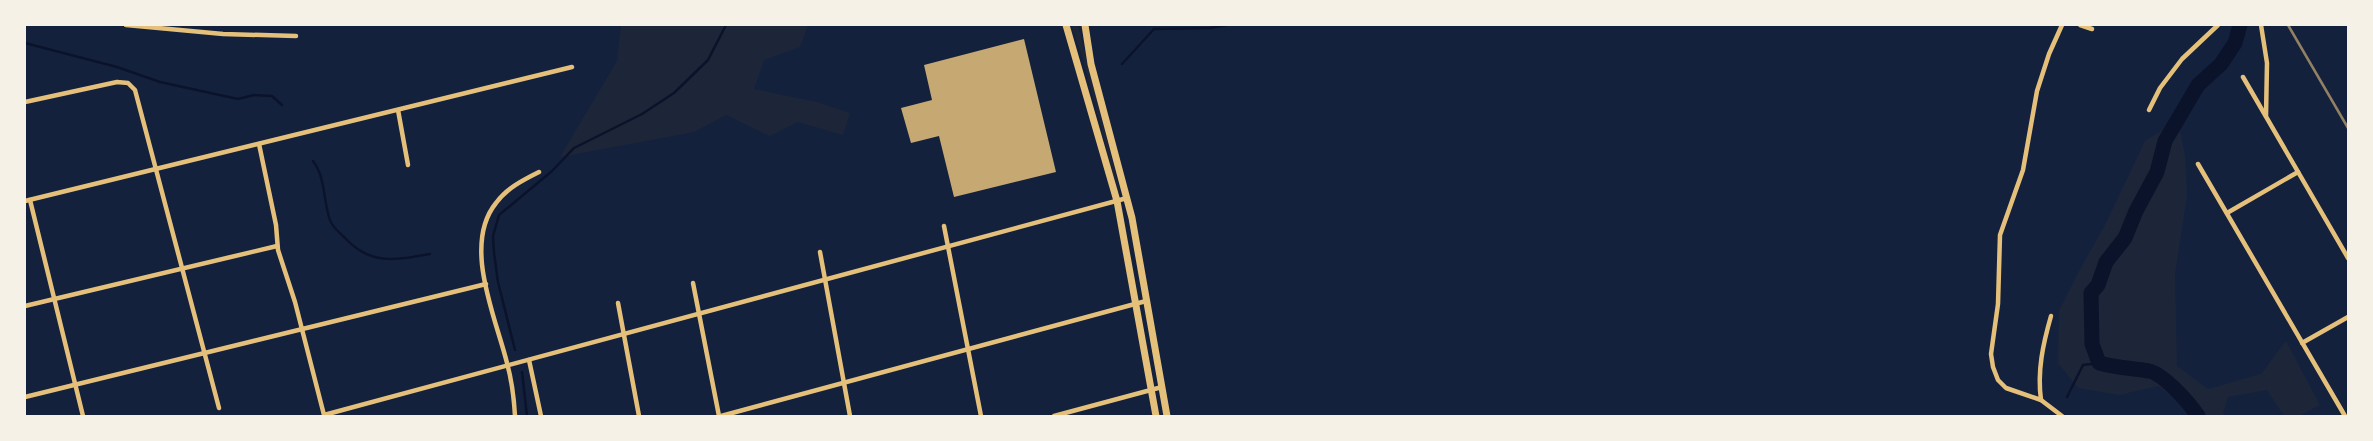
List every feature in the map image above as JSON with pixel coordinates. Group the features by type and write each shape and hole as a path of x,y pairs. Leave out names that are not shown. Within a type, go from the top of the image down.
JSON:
{"main road":[{"path":"1066,25 1117,201 1156,416"},
{"path":"1085,25 1091,64 1127,198 1167,416"}],"street":[{"path":"126,25 223,34 296,36"},
{"path":"2062,25 2049,54 2037,91 2023,170 2001,230 1998,304 1991,354 1998,380 2006,388 2041,400 2062,416"},
{"path":"2080,25 2092,29"},
{"path":"2149,110 2160,88 2182,59 2218,25"},
{"path":"2261,25 2266,63 2266,118"},
{"path":"83,416 28,201 572,67"},
{"path":"2243,77 2348,258"},
{"path":"25,102 117,82 128,83 135,90 219,408"},
{"path":"398,110 408,165"},
{"path":"259,144 276,224 277,246 302,329 324,415 1127,198"},
{"path":"2198,164 2344,416"},
{"path":"515,416 508,366 486,284 481,255 484,227 488,214 506,192 539,172"},
{"path":"2226,213 2298,172"},
{"path":"944,226 981,416"},
{"path":"25,306 277,246"},
{"path":"820,252 850,416"},
{"path":"693,283 720,416 1146,301"},
{"path":"25,397 486,284"},
{"path":"618,303 639,416"},
{"path":"2041,400 2042,351 2051,316"},
{"path":"2302,343 2348,317"},
{"path":"529,360 541,416"},
{"path":"1054,416 1162,387"}],"shaded area":[{"path":"621,25 808,25 800,47 764,60 754,89 817,102 850,113 843,135 798,122 770,136 726,115 694,132 560,157 617,61"},
{"path":"1071,25 1078,25 1120,191 1118,192 1083,59"},
{"path":"2178,121 2185,156 2187,196 2175,274 2177,366 2208,389 2261,374 2286,341 2320,405 2299,416 2284,416 2267,390 2228,397 2223,413 2227,416 2194,416 2159,386 2119,395 2078,388 2058,363 2059,311 2105,225 2145,141"}],"building":[{"path":"1024,39 1056,172 954,197 939,136 911,143 901,108 932,100 924,65"}],"waterway":[{"path":"515,350 498,282 494,253 493,236 499,215 552,171 574,148 642,114 674,93 708,60 726,25"},
{"path":"1122,64 1154,29 1210,28 1227,25"},
{"path":"2198,416 2176,390 2155,373 2099,363 2092,344 2091,293 2098,285 2106,262 2125,238 2136,211 2157,172 2165,141 2198,85 2221,64 2235,43 2240,25"},
{"path":"25,43 117,67 160,82 238,99 254,95 272,96 282,105"},
{"path":"313,161 320,175 331,223 355,247 364,253 384,259 430,254"},
{"path":"2067,397 2083,365 2099,363"},
{"path":"522,372 527,416"}],"railway":[{"path":"2288,25 2348,128"}]}
